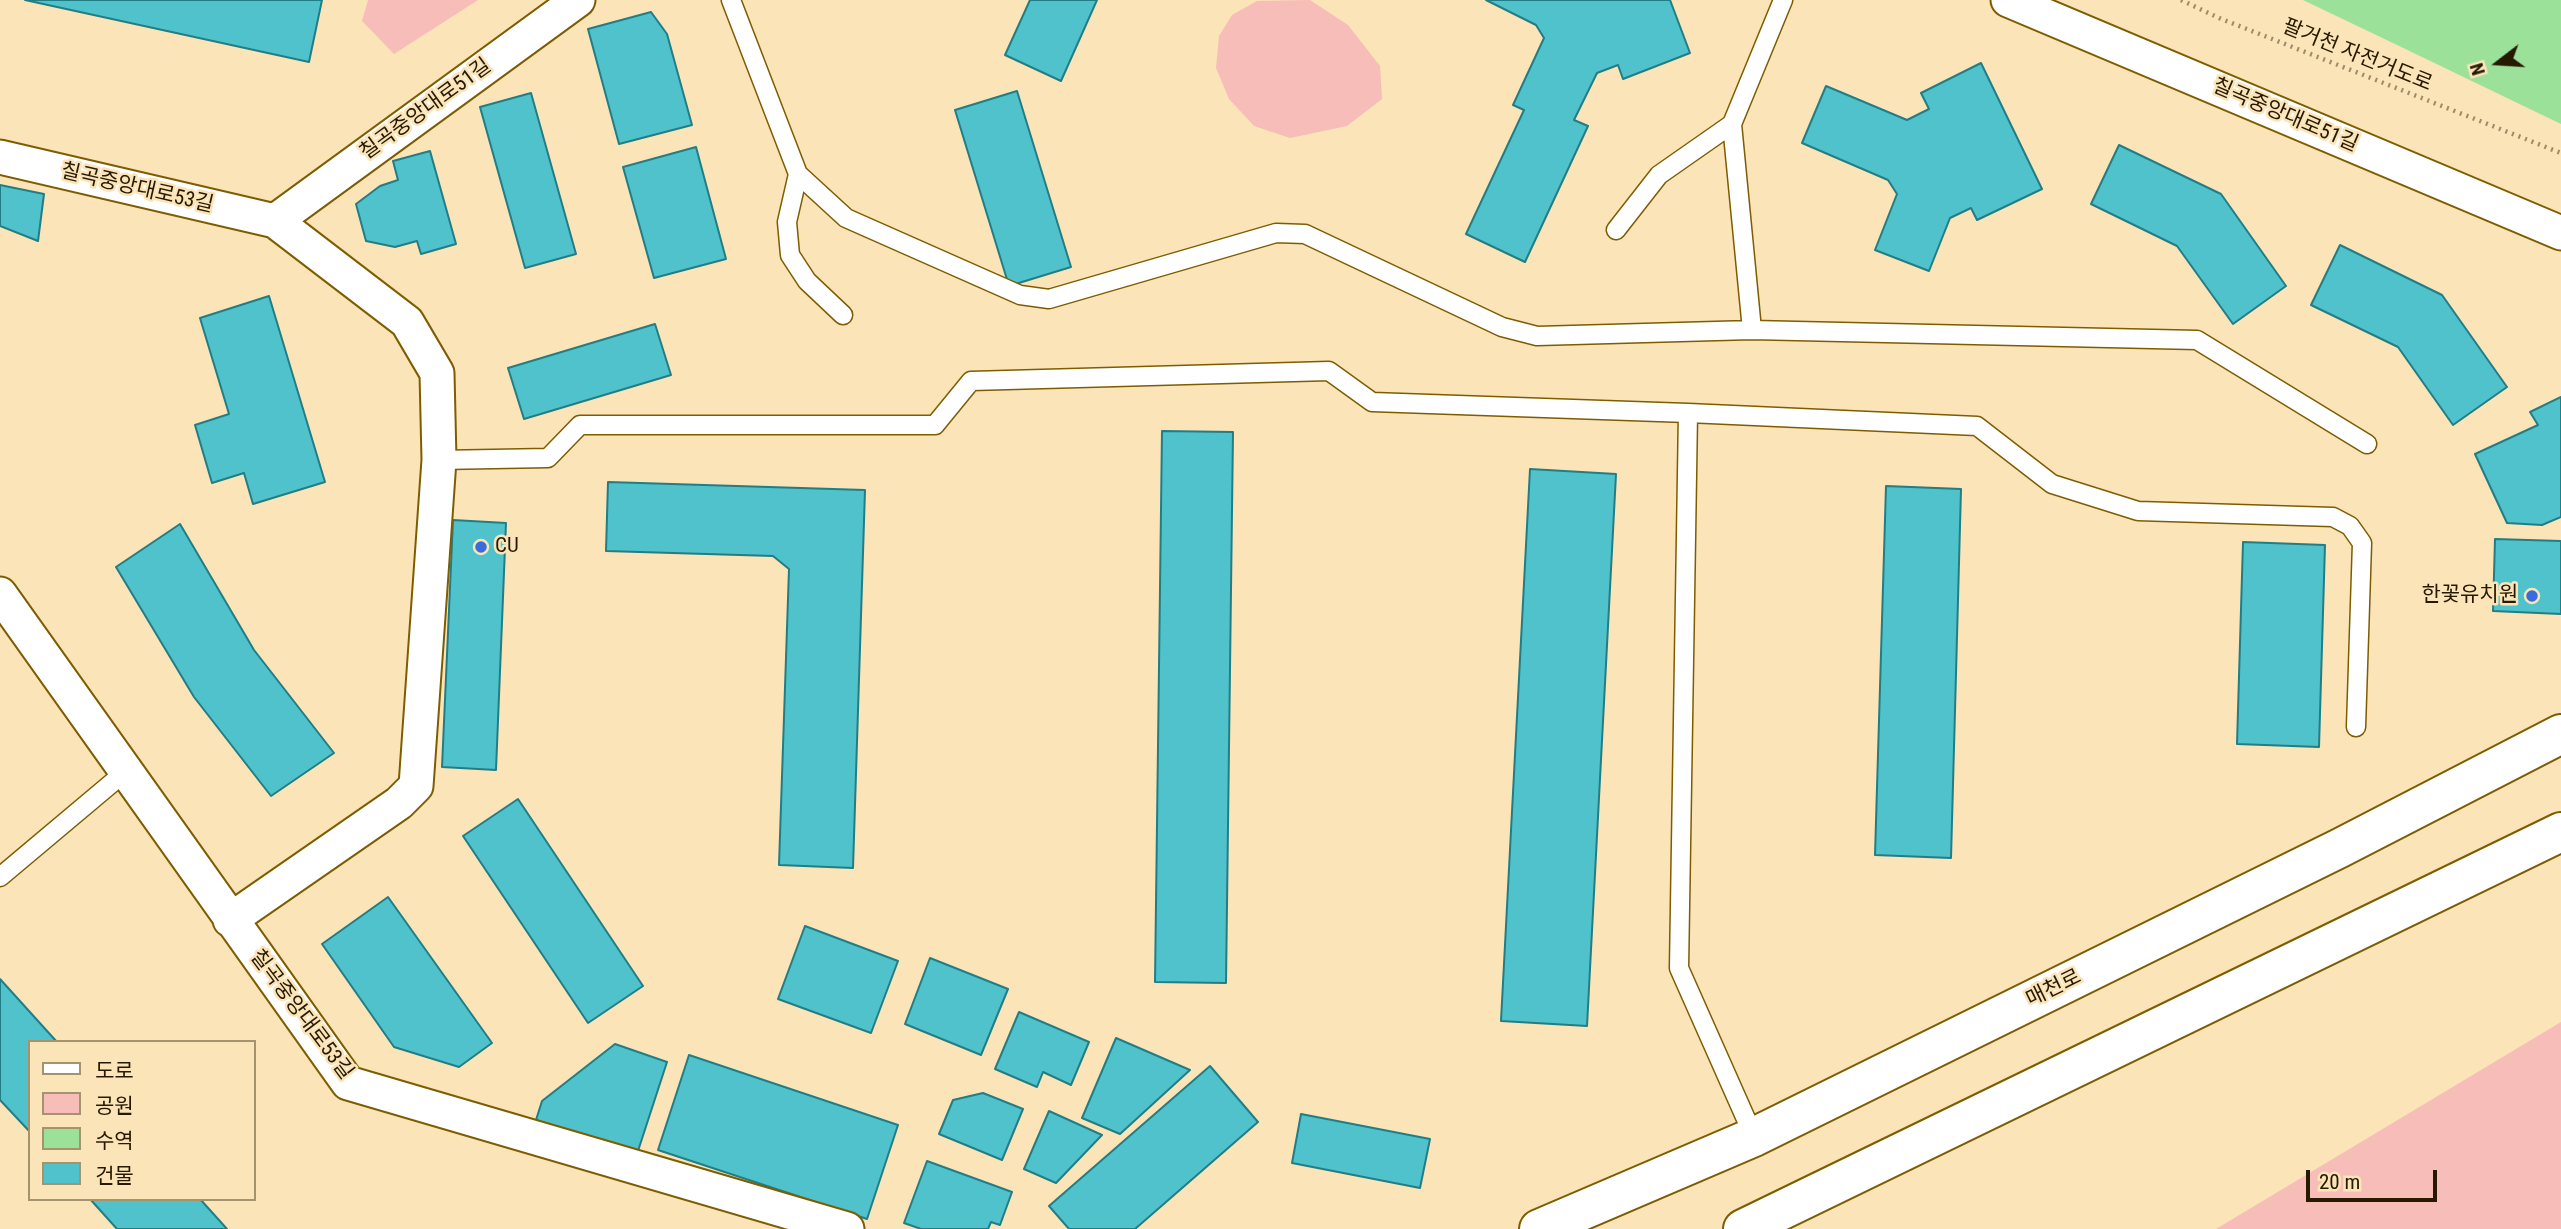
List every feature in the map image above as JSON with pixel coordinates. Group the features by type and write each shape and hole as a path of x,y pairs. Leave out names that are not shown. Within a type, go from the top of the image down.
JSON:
{"main road":[{"name":"매천로","path":"1539,1229 1754,1137 2315,860 2561,734"},
{"path":"1743,1229 2561,832"}],"street":[{"name":"칠곡중앙대로51길","path":"275,220 578,0"},
{"name":"칠곡중앙대로51길","path":"2008,0 2561,233"},
{"name":"칠곡중앙대로53길","path":"0,157 275,220"},
{"path":"230,919 399,803 416,786 439,460 437,373 407,322 275,220"},
{"name":"칠곡중앙대로53길","path":"0,594 348,1083 847,1229"}],"lane":[{"path":"731,0 799,173 845,218 1020,295 1049,299 1276,233 1305,234 1502,327 1537,335 1752,330 2197,340 2367,444"},
{"path":"1752,330 1732,124 1783,0"},
{"path":"1616,230 1659,175 1732,124"},
{"path":"799,173 787,222 790,255 807,281 843,315"},
{"path":"439,460 548,458 580,425 935,425 971,381 1329,371 1372,402 1977,426 2052,484 2138,511 2333,517 2350,526 2362,543 2356,727"},
{"path":"1688,413 1679,968 1754,1137"},
{"path":"0,877 125,772"}],"path":[{"name":"팔거천 자전거도로","path":"2181,0 2218,18 2561,153"}],"green space":[{"path":"368,0 478,0 394,54 362,21"},
{"path":"1310,0 1348,25 1380,66 1382,99 1347,126 1290,138 1254,126 1229,99 1216,68 1219,36 1232,15 1257,1"},
{"path":"2561,1022 2561,1229 2216,1229"}],"water":[{"path":"2303,0 2561,0 2561,124 2395,44"}],"building":[{"path":"25,0 322,0 309,62"},
{"path":"1030,0 1097,0 1061,81 1005,55"},
{"path":"1486,0 1670,0 1690,53 1623,79 1618,65 1597,73 1574,120 1588,126 1525,262 1466,234 1524,110 1513,105 1544,38 1536,25"},
{"path":"651,12 667,34 692,125 619,144 588,29"},
{"path":"1981,63 2042,189 1977,220 1971,208 1950,218 1929,271 1875,250 1897,194 1888,180 1802,143 1826,86 1907,120 1929,109 1921,93"},
{"path":"1017,91 1071,267 1009,286 955,110"},
{"path":"531,93 576,254 525,268 480,107"},
{"path":"2119,145 2221,194 2286,286 2233,324 2177,246 2091,204"},
{"path":"696,147 726,259 654,278 623,167"},
{"path":"430,151 456,244 421,254 417,241 395,247 366,241 356,204 380,186 398,180 393,161"},
{"path":"0,185 44,194 38,241 0,226"},
{"path":"2340,245 2442,295 2507,387 2453,425 2398,347 2311,305"},
{"path":"269,296 325,482 253,504 244,473 212,483 195,425 229,414 200,318"},
{"path":"655,324 671,375 524,419 508,368"},
{"path":"2561,397 2561,517 2542,525 2507,523 2475,454 2538,425 2530,412"},
{"path":"1162,431 1233,432 1226,983 1155,982"},
{"path":"1530,469 1616,474 1587,1026 1501,1021"},
{"path":"608,482 865,490 853,868 779,865 789,569 773,556 606,551"},
{"path":"1886,486 1961,489 1951,858 1875,855"},
{"path":"453,520 506,523 496,770 442,767"},
{"path":"180,524 254,650 334,753 271,796 194,697 116,567"},
{"path":"2495,539 2561,541 2561,614 2493,611"},
{"path":"2243,542 2325,545 2319,747 2237,744"},
{"path":"518,799 643,986 588,1023 463,836"},
{"path":"388,897 492,1043 459,1067 394,1047 322,944"},
{"path":"805,926 898,961 871,1033 778,999"},
{"path":"930,958 1008,989 981,1055 905,1024"},
{"path":"0,979 55,1040 28,1040 28,1130 0,1100"},
{"path":"1019,1012 1089,1042 1071,1085 1043,1072 1037,1087 995,1069"},
{"path":"1116,1038 1190,1070 1120,1134 1082,1118"},
{"path":"615,1044 667,1062 637,1154 536,1120 542,1101"},
{"path":"689,1055 898,1125 867,1219 658,1150"},
{"path":"1210,1066 1258,1122 1135,1229 1069,1229 1049,1206"},
{"path":"983,1093 1023,1109 1002,1160 939,1134 953,1100"},
{"path":"1049,1111 1102,1135 1056,1183 1024,1169"},
{"path":"1301,1114 1430,1139 1420,1188 1292,1163"},
{"path":"927,1161 1012,1192 1000,1225 991,1222 988,1229 921,1229 904,1223"},
{"path":"92,1201 202,1201 227,1229 117,1229"}],"place":[{"name":"CU","path":"481,547"},
{"name":"한꽃유치원","path":"2532,596"}]}
